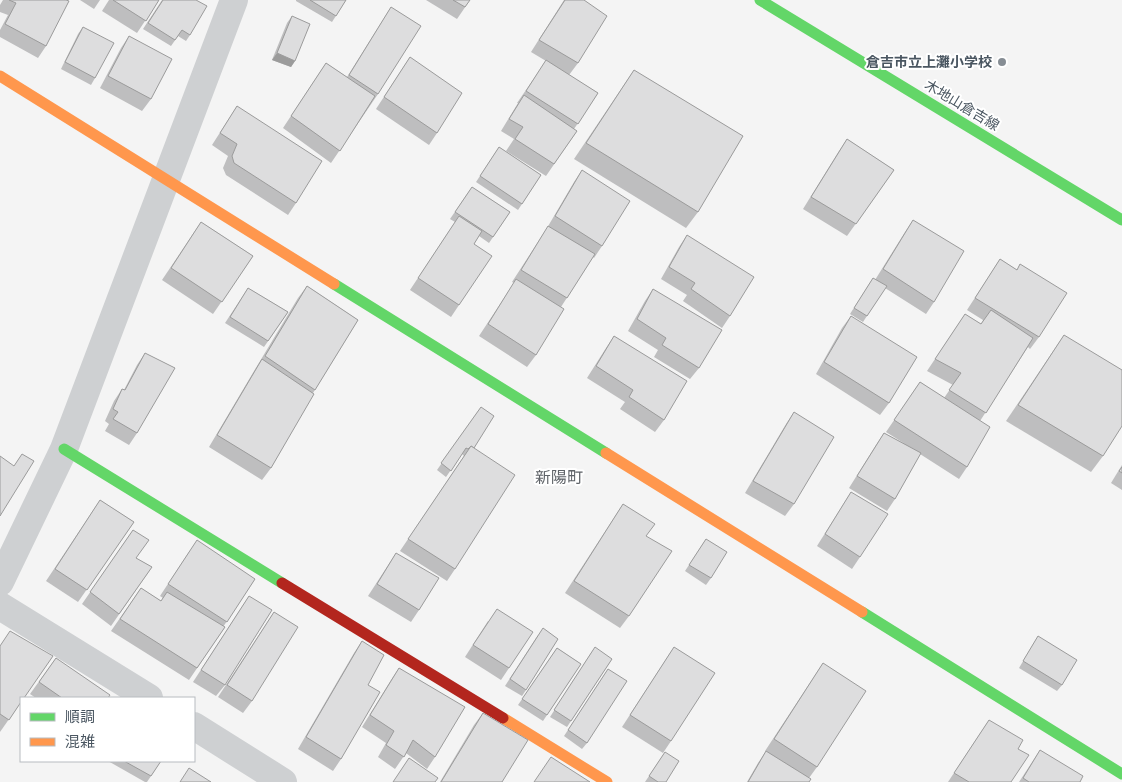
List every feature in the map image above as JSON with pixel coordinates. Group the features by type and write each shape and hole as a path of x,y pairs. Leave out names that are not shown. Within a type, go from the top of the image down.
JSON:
{"street":[{"path":"0,582 64,450 234,0"},
{"name":"木地山倉吉線","path":"760,0 1122,220"},
{"path":"0,76 1122,774"},
{"path":"64,450 607,782"},
{"path":"0,606 147,697"},
{"path":"195,727 283,782"}],"building":[{"path":"9,0 69,1 46,46 5,24 16,3"},
{"path":"113,0 159,0 146,21"},
{"path":"163,0 196,0 207,6 190,35 182,30 175,40 148,23"},
{"path":"310,0 346,0 336,16"},
{"path":"453,0 470,0 465,7"},
{"path":"565,0 584,0 607,16 578,63 539,40"},
{"path":"391,7 421,26 378,94 349,75"},
{"path":"292,16 310,24 295,61 277,53"},
{"path":"83,27 114,43 95,78 65,62"},
{"path":"129,36 172,59 151,99 108,76"},
{"path":"410,57 462,93 437,133 384,97"},
{"path":"546,60 598,93 578,124 526,91"},
{"path":"326,63 375,96 340,151 291,116"},
{"path":"634,70 743,136 698,212 586,143"},
{"path":"524,95 577,131 554,164 515,139 523,127 509,119"},
{"path":"237,106 322,161 296,203 234,163 232,156 237,144 220,133"},
{"path":"847,139 894,170 856,224 811,197"},
{"path":"499,147 541,175 522,204 480,176"},
{"path":"582,170 630,201 602,246 555,216"},
{"path":"472,187 510,212 493,237 455,212"},
{"path":"459,216 482,231 474,244 492,256 459,305 418,278"},
{"path":"913,220 964,251 934,302 883,269"},
{"path":"201,222 253,256 222,302 171,268"},
{"path":"548,226 595,254 567,298 521,270"},
{"path":"687,235 754,277 730,316 691,289 695,283 669,267"},
{"path":"1000,259 1017,270 1020,264 1067,293 1039,337 975,298"},
{"path":"873,278 887,286 867,316 854,308"},
{"path":"516,279 564,309 536,355 488,324"},
{"path":"307,286 358,320 315,390 265,356"},
{"path":"248,288 288,312 268,341 230,317"},
{"path":"653,289 722,330 699,368 662,345 666,338 637,319"},
{"path":"991,310 1033,338 986,413 949,390 961,373 935,359 965,314 981,324"},
{"path":"851,316 917,357 889,403 824,362"},
{"path":"1064,335 1122,370 1122,426 1103,456 1018,405"},
{"path":"614,336 687,381 664,420 629,397 633,390 596,366"},
{"path":"145,353 175,368 137,433 113,419 118,412 113,409 122,389 125,390"},
{"path":"262,359 314,394 271,468 217,435"},
{"path":"920,382 990,427 967,467 894,420"},
{"path":"481,407 494,416 474,448 471,446 468,449 466,448 451,471 441,463"},
{"path":"794,412 834,437 794,504 753,481"},
{"path":"884,433 921,453 895,499 857,476"},
{"path":"471,446 515,475 455,569 408,539"},
{"path":"22,454 34,461 0,516 0,456 14,466"},
{"path":"851,492 888,514 860,557 825,534"},
{"path":"100,500 134,522 87,590 55,569"},
{"path":"623,504 655,524 646,536 672,551 629,616 574,581"},
{"path":"133,530 149,540 136,558 152,567 119,614 90,592"},
{"path":"706,539 727,552 711,578 689,565"},
{"path":"197,540 255,579 227,622 168,584"},
{"path":"396,553 439,578 419,610 377,584"},
{"path":"141,588 161,601 167,592 225,627 197,668 120,619"},
{"path":"249,596 272,610 225,685 201,670"},
{"path":"497,609 533,632 509,668 473,645"},
{"path":"274,612 298,627 252,701 227,685"},
{"path":"543,628 558,639 526,690 510,679"},
{"path":"10,631 53,656 25,697 20,697 20,704 9,720 0,714 0,646"},
{"path":"1038,636 1077,660 1062,685 1023,661"},
{"path":"362,641 384,655 368,685 380,692 341,759 306,737"},
{"path":"595,647 612,659 571,721 554,710"},
{"path":"674,647 715,673 671,741 630,715"},
{"path":"557,648 581,664 547,715 522,699"},
{"path":"56,658 110,695 109,697 61,697 39,682"},
{"path":"823,663 866,691 817,767 774,739"},
{"path":"399,668 465,707 435,757 413,740 404,757 386,745 394,731 370,715"},
{"path":"608,669 627,681 587,743 568,730"},
{"path":"483,713 528,740 502,782 441,782"},
{"path":"989,720 1023,740 1018,749 1029,755 1011,782 969,782 954,773"},
{"path":"1040,750 1083,776 1080,782 1029,782 1023,778"},
{"path":"766,751 811,779 809,782 748,782"},
{"path":"665,752 679,761 666,782 658,782 649,776"},
{"path":"551,757 590,782 534,782"},
{"path":"409,758 438,778 435,782 393,782"},
{"path":"126,762 160,762 151,776"},
{"path":"189,768 211,782 180,782"}],"traffic: fast":[{"path":"760,0 1122,220"},
{"path":"334,284 606,453"},
{"path":"64,449 282,583"},
{"path":"862,612 1122,774"}],"traffic: slow":[{"path":"0,76 334,284"},
{"path":"606,453 862,612"},
{"path":"503,718 607,782"}],"traffic: jam":[{"path":"282,583 503,718"}],"place":[{"name":"倉吉市立上灘小学校","path":"1002,62"}],"district":[{"name":"新陽町","path":"559,477"}]}
